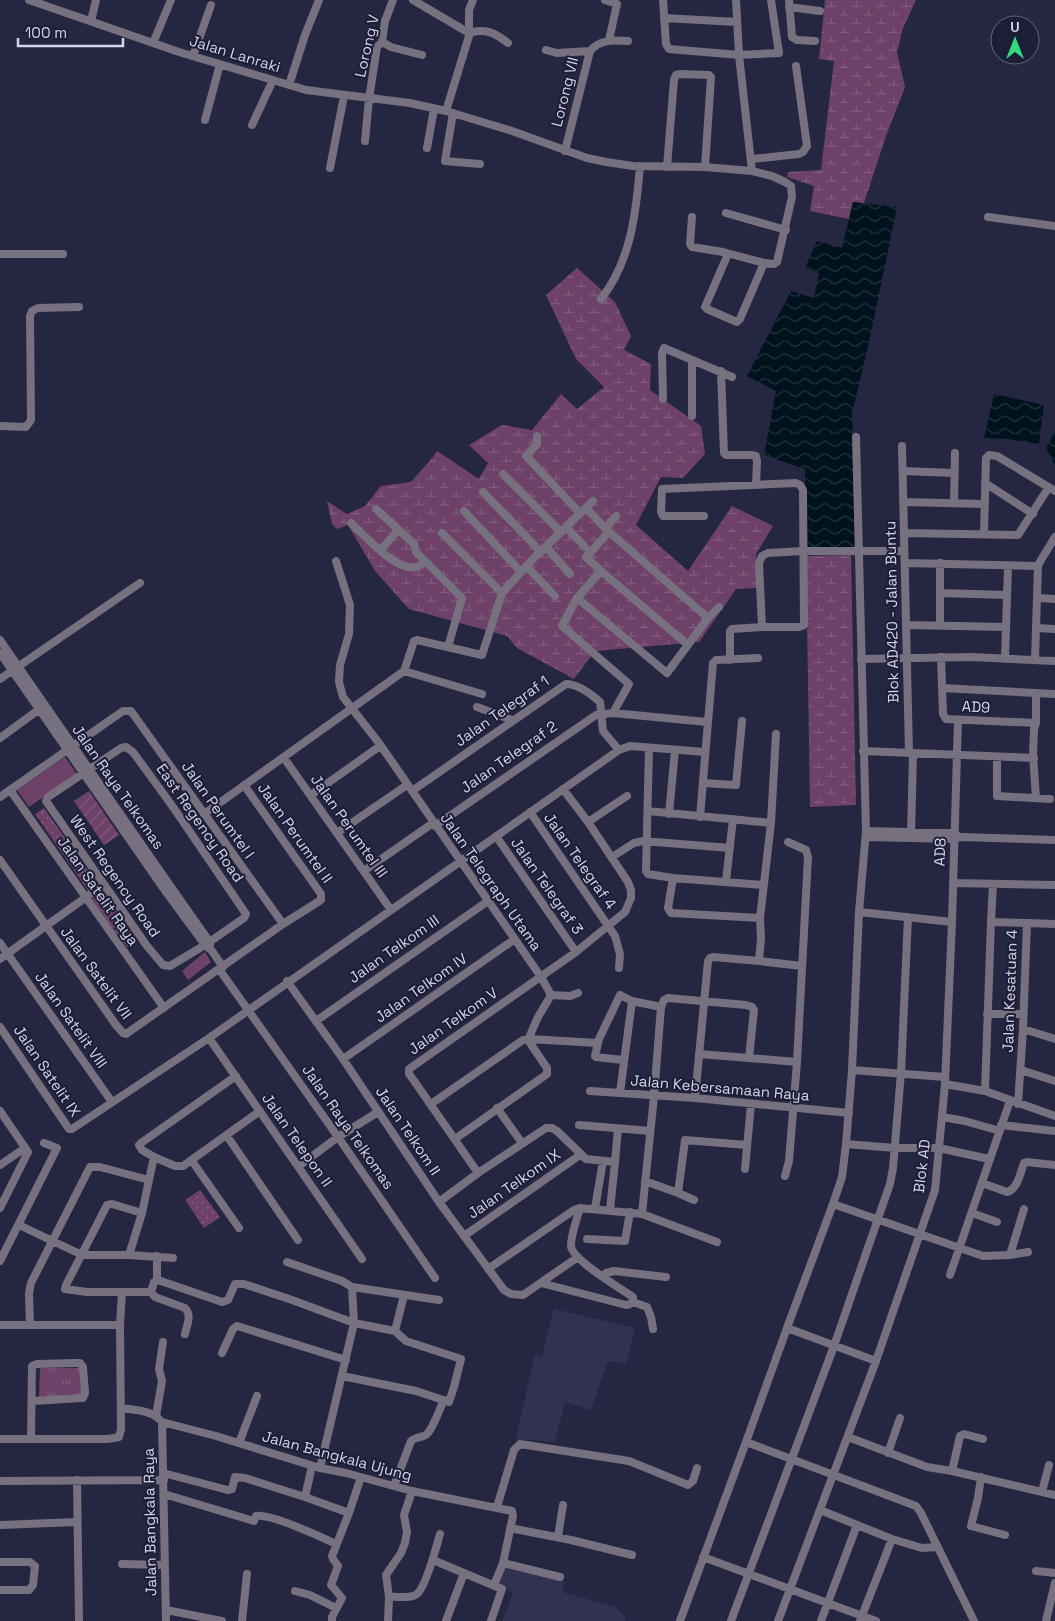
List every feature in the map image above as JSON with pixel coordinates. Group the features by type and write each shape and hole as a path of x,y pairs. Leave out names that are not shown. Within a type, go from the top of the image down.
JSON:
{"street":[{"name":"Jalan Lanraki","path":"30,0 192,56 306,90 410,103 449,112 512,131 564,151 606,162 640,166 752,171 772,176 791,186 792,197 786,230"},
{"path":"91,21 96,0"},
{"path":"153,43 171,0"},
{"path":"289,85 305,35 319,0"},
{"name":"Lorong V","path":"365,141 377,46 382,42 385,21 393,0"},
{"path":"414,0 469,33 476,31 491,32 508,43"},
{"path":"473,0 469,10 469,33 449,112 446,161 480,164"},
{"path":"605,0 618,4 609,40 628,41"},
{"path":"663,0 666,44 669,49 739,55 779,52 771,0"},
{"path":"736,0 739,55 752,171"},
{"path":"815,41 797,40 792,37 789,3 820,11"},
{"path":"192,56 211,5"},
{"path":"664,18 737,22"},
{"name":"Lorong VII","path":"564,151 590,51 609,40"},
{"path":"382,42 391,47 422,55"},
{"path":"546,50 557,53 590,51"},
{"path":"205,120 220,64"},
{"path":"752,159 799,154 806,148 807,136 796,66"},
{"path":"667,167 674,80 676,75 680,74 709,75 711,77 705,168"},
{"path":"252,125 272,80"},
{"path":"330,168 344,96"},
{"path":"427,148 434,109"},
{"path":"600,299 611,284 627,251 636,210 640,166"},
{"path":"692,217 690,246 764,263 777,264 786,230 726,213"},
{"path":"988,217 1055,226"},
{"path":"0,254 63,254"},
{"path":"728,254 705,304 706,309 739,322 764,263"},
{"path":"0,426 26,427 31,420 30,316 32,311 38,308 79,307"},
{"path":"663,399 663,350 667,349 732,377"},
{"path":"692,360 692,416"},
{"path":"721,371 724,453 726,455 756,456 756,484"},
{"path":"537,436 537,444 526,456 583,511 708,618"},
{"path":"680,1621 842,1177 849,1113 866,834 856,437"},
{"name":"Blok AD420 - Jalan Buntu","path":"902,446 907,658 914,753 911,835"},
{"path":"954,502 955,453"},
{"path":"904,532 1018,535 1052,489 992,454 986,457 984,534"},
{"path":"903,471 954,473"},
{"path":"503,474 563,530 585,547"},
{"path":"704,516 664,516 661,512 662,489 796,483 803,490 804,625 799,627 762,627 731,630 730,660"},
{"path":"985,483 1033,514"},
{"path":"483,492 570,574"},
{"path":"204,814 404,671 414,641 417,640 482,655 502,593 543,549 593,501"},
{"path":"904,502 984,504"},
{"path":"376,509 414,544 416,552 462,598 448,647"},
{"path":"464,512 555,596"},
{"path":"616,516 609,524 608,531 586,557 688,645"},
{"path":"351,524 395,563 417,567 425,562"},
{"path":"380,550 398,530"},
{"path":"442,532 502,593"},
{"path":"1035,660 1038,566 1055,537"},
{"path":"762,627 760,558 768,553 904,551"},
{"name":"Jalan Telegraph Utama","path":"336,561 348,595 350,617 349,634 340,666 340,686 343,697 380,746 488,900 541,977 551,995"},
{"path":"905,563 1038,566"},
{"path":"940,564 940,625"},
{"path":"1006,659 1008,566"},
{"path":"601,571 577,598 562,626 629,684 613,713"},
{"path":"0,679 140,583"},
{"path":"940,594 1007,595"},
{"path":"577,598 667,673 708,618 719,607"},
{"path":"1038,598 1055,599"},
{"path":"906,625 1006,627"},
{"path":"1037,628 1055,629"},
{"name":"Jalan Raya Telkomas","path":"0,640 15,668 42,708 212,950 221,968 248,1010 435,1278"},
{"name":"Jalan Raya Telkomas","path":"0,653 15,668"},
{"path":"861,659 941,657 1055,661"},
{"name":"AD9","path":"941,657 943,714 946,719 1036,723"},
{"path":"700,816 713,663 716,660 758,658"},
{"path":"404,671 482,694"},
{"name":"Jalan Telegraf 1","path":"338,833 566,684 572,684 600,702 601,714"},
{"path":"942,688 1055,694"},
{"path":"1036,693 1036,723 1034,728 1036,798"},
{"path":"477,707 512,720"},
{"path":"0,738 42,708"},
{"name":"Jalan Perumtel I","path":"71,748 123,711 131,711 283,924"},
{"path":"618,750 603,731 601,714 613,713 708,722"},
{"name":"Jalan Telegraf 2","path":"364,870 579,725 601,714"},
{"name":"AD8","path":"958,720 957,837 953,883 1055,886"},
{"path":"703,783 736,785 742,721"},
{"path":"759,961 760,918 771,823 776,734"},
{"path":"311,795 380,746"},
{"path":"112,1102 209,1038 618,750 630,746 705,752"},
{"name":"East Regency Road","path":"86,770 121,748 126,747 130,750 246,912 244,918 207,943"},
{"path":"0,797 71,748"},
{"path":"649,748 647,872 652,875 673,878 764,885"},
{"path":"670,814 675,750"},
{"path":"863,751 1034,758"},
{"path":"996,756 996,796 1050,799"},
{"name":"Jalan Perumtel III","path":"284,758 364,870 390,910"},
{"name":"West Regency Road","path":"86,770 48,797 46,802 103,885 163,965 172,965 207,943"},
{"name":"Jalan Perumtel II","path":"244,785 321,894 321,900 283,924"},
{"name":"Jalan Telkom V","path":"478,1173 409,1074 410,1068 576,952 625,912 631,898 628,882 588,822 563,789"},
{"name":"Jalan Satelit Raya","path":"10,790 164,1008"},
{"path":"588,822 627,796"},
{"path":"648,811 771,823"},
{"name":"Jalan Telegraf 4","path":"530,812 609,925 618,944 619,968"},
{"path":"726,881 733,819"},
{"path":"866,834 1055,840"},
{"name":"Jalan Telegraf 3","path":"496,836 576,952"},
{"path":"612,857 634,843 648,841 730,848"},
{"path":"785,1176 789,1161 798,1062 808,852 788,842"},
{"name":"Jalan Satelit VII","path":"0,860 121,1032 126,1034 164,1008"},
{"path":"673,878 669,903 671,913 760,918"},
{"name":"Blok AD","path":"778,1621 832,1475 848,1438 935,1190 945,1080 953,883"},
{"name":"Jalan Kesatuan 4","path":"993,884 991,922 1027,923 1024,1029 1018,1104"},
{"path":"0,958 103,885"},
{"name":"Jalan Telkom III","path":"316,1021 488,900"},
{"path":"860,912 952,922"},
{"path":"731,1621 834,1346 879,1220 892,1177 901,1074 908,917"},
{"path":"985,1091 991,922"},
{"path":"1027,923 1055,924"},
{"path":"164,1008 283,924"},
{"name":"Jalan Telkom IV","path":"343,1059 515,939"},
{"name":"Jalan Satelit VIII","path":"0,943 112,1102"},
{"path":"695,1098 710,958 719,957 802,966"},
{"name":"Jalan Telkom II","path":"287,982 343,1059 439,1202 501,1287 519,1296 541,1283"},
{"path":"528,1040 538,1017 551,995 570,996 578,993"},
{"path":"623,1060 596,1058 595,1056 598,1043 618,996 622,995 632,1001 661,1007"},
{"path":"642,1214 661,1007 664,1000 668,998 752,1007 754,1010 749,1058"},
{"path":"620,1094 632,1001"},
{"path":"987,1014 1023,1014"},
{"name":"Jalan Satelit IX","path":"0,1027 71,1130 112,1102"},
{"path":"1024,1029 1055,1039"},
{"name":"Jalan Telepon II","path":"209,1038 362,1259"},
{"path":"431,1104 523,1040 598,1043"},
{"path":"455,1139 547,1072 528,1040"},
{"path":"699,1054 798,1062"},
{"path":"852,1070 945,1080 985,1091 1055,1116"},
{"path":"1021,1070 1055,1081"},
{"path":"236,1076 141,1143 142,1150 175,1166 183,1166 260,1111"},
{"name":"Jalan Kebersamaan Raya","path":"590,1091 695,1098 849,1113"},
{"path":"950,1275 1010,1101"},
{"path":"745,1169 751,1104"},
{"path":"497,1108 522,1143"},
{"path":"299,1166 338,1137 378,1112"},
{"path":"0,1208 28,1152 1,1113"},
{"path":"942,1117 1000,1128 1055,1131"},
{"path":"579,1125 650,1131"},
{"path":"439,1202 478,1173 546,1128 552,1128 586,1159 615,1162"},
{"path":"610,1210 618,1129"},
{"path":"227,1136 298,1240"},
{"path":"678,1193 685,1140 747,1145"},
{"path":"0,1261 57,1148 44,1143"},
{"path":"846,1144 895,1148 939,1148 989,1160"},
{"path":"0,1165 25,1148"},
{"name":"Jalan Telkom IX","path":"464,1236 580,1154"},
{"path":"129,1255 142,1213 154,1157"},
{"path":"192,1160 239,1228"},
{"path":"595,1208 603,1161"},
{"path":"982,1183 1010,1192 1015,1187 1026,1162 1055,1164"},
{"path":"30,1325 29,1293 31,1283 85,1174 91,1166 149,1180"},
{"path":"645,1181 694,1200"},
{"path":"142,1213 109,1204 66,1285 66,1290 87,1292 151,1292"},
{"path":"833,1204 987,1257 1028,1252"},
{"path":"580,1208 571,1247 578,1258 633,1297 633,1302"},
{"path":"488,1269 574,1210 580,1208 642,1214 717,1242"},
{"path":"1010,1255 1024,1209"},
{"path":"587,1239 624,1241 630,1212"},
{"path":"972,1212 997,1222"},
{"path":"19,1225 82,1255 129,1255 172,1258"},
{"path":"151,1292 154,1282 157,1280 158,1256"},
{"path":"541,1283 578,1258"},
{"path":"287,1262 342,1280 352,1287 439,1300"},
{"path":"603,1277 606,1273 614,1271 666,1277"},
{"path":"157,1280 222,1302 228,1300 235,1284 244,1284 354,1323 395,1331 406,1340 461,1359 449,1402 426,1393 342,1376"},
{"path":"541,1283 626,1304 633,1302 647,1307 652,1317 653,1329"},
{"path":"305,1496 316,1467 346,1360 354,1323 352,1287"},
{"path":"0,1439 108,1439 118,1437 121,1429 120,1325 122,1292"},
{"path":"151,1292 155,1297 185,1308 188,1311 189,1317 185,1334"},
{"path":"395,1331 404,1295"},
{"path":"0,1325 120,1325"},
{"path":"222,1353 233,1329 237,1326 346,1360"},
{"path":"787,1328 876,1361"},
{"path":"156,1416 162,1381 159,1369 163,1342"},
{"path":"31,1438 32,1372 34,1365 80,1363 85,1370 84,1396 80,1399 32,1401"},
{"path":"239,1443 257,1396"},
{"path":"394,1486 411,1441 415,1437 423,1436 429,1432 444,1400"},
{"path":"121,1408 143,1411 156,1416 162,1422"},
{"path":"888,1453 900,1418"},
{"name":"Jalan Bangkala Ujung","path":"162,1422 316,1467 412,1491 508,1510 513,1513 510,1528"},
{"name":"Jalan Bangkala Raya","path":"162,1422 166,1621"},
{"path":"952,1471 961,1435 964,1434 983,1440"},
{"path":"848,1438 927,1467 980,1477 1055,1495"},
{"path":"746,1442 916,1506 921,1512 974,1621"},
{"path":"497,1507 514,1450 520,1444 629,1461 688,1485 693,1481 698,1468"},
{"path":"1042,1492 1048,1465"},
{"path":"0,1481 164,1477 228,1490 232,1489 235,1478 245,1478 305,1496 349,1513"},
{"path":"332,1621 332,1616 342,1598 331,1585 338,1566 332,1557 336,1544 346,1525 361,1477"},
{"path":"980,1477 978,1498 971,1526 1005,1536"},
{"path":"77,1480 79,1621"},
{"path":"388,1621 389,1597 386,1574 401,1553 405,1543 407,1532 404,1515 412,1491"},
{"path":"164,1494 254,1520 256,1516 260,1515 279,1520 336,1544"},
{"path":"558,1537 563,1505"},
{"path":"820,1510 892,1539 922,1548 937,1547"},
{"path":"0,1524 77,1522"},
{"path":"821,1621 857,1525"},
{"path":"494,1585 503,1563 510,1528 558,1537 632,1555"},
{"path":"389,1597 418,1594 433,1560 440,1534"},
{"path":"861,1618 892,1539"},
{"path":"703,1557 828,1603 861,1618 876,1621"},
{"path":"433,1560 502,1589 491,1621"},
{"path":"0,1562 30,1562 35,1566 33,1585 29,1590 0,1590"},
{"path":"503,1563 560,1577"},
{"path":"122,1564 164,1564"},
{"path":"1036,1571 1055,1573"},
{"path":"446,1621 464,1573"},
{"path":"242,1621 247,1574"},
{"path":"1046,1621 1055,1583"},
{"path":"295,1591 310,1595 336,1608"},
{"path":"166,1610 222,1621"}],"shaded area":[{"path":"554,1309 635,1328 626,1364 608,1361 591,1410 565,1402 555,1442 516,1439 535,1354 542,1356"},
{"path":"503,1563 565,1581 562,1592 616,1607 626,1618 625,1621 502,1621 513,1593 496,1583"}],"green space":[{"path":"825,0 916,0 903,28 897,52 905,87 886,136 864,203 853,202 849,219 810,211 814,186 787,177 788,172 821,170 834,61 819,59"},
{"path":"577,268 615,302 631,336 624,350 651,364 650,390 701,426 705,454 683,478 661,477 636,525 688,571 732,506 773,526 756,554 757,588 736,589 699,642 595,651 574,679 517,648 507,636 409,609 375,571 348,525 337,529 332,524 327,501 347,514 365,506 381,486 411,482 437,451 479,479 488,463 469,445 502,425 532,430 561,394 577,409 604,387 576,359 546,295"},
{"path":"851,555 856,805 810,807 806,556"},
{"path":"65,757 77,774 29,807 17,790"},
{"path":"89,791 119,835 104,845 74,801"},
{"path":"44,808 98,885 89,892 35,814"},
{"path":"103,891 124,921 113,929 92,899"},
{"path":"125,923 137,940 127,947 114,930"},
{"path":"205,952 211,962 188,980 182,971"},
{"path":"200,1190 220,1217 204,1228 185,1200"},
{"path":"40,1368 82,1368 81,1397 39,1398"}],"water":[{"path":"853,202 897,207 868,347 852,413 855,549 807,548 805,469 764,455 776,391 747,376 791,291 814,298 819,273 805,268 817,241 842,248"},
{"path":"994,394 1044,405 1039,444 1008,439 984,438"},
{"path":"1055,431 1055,465 1046,448"}]}
